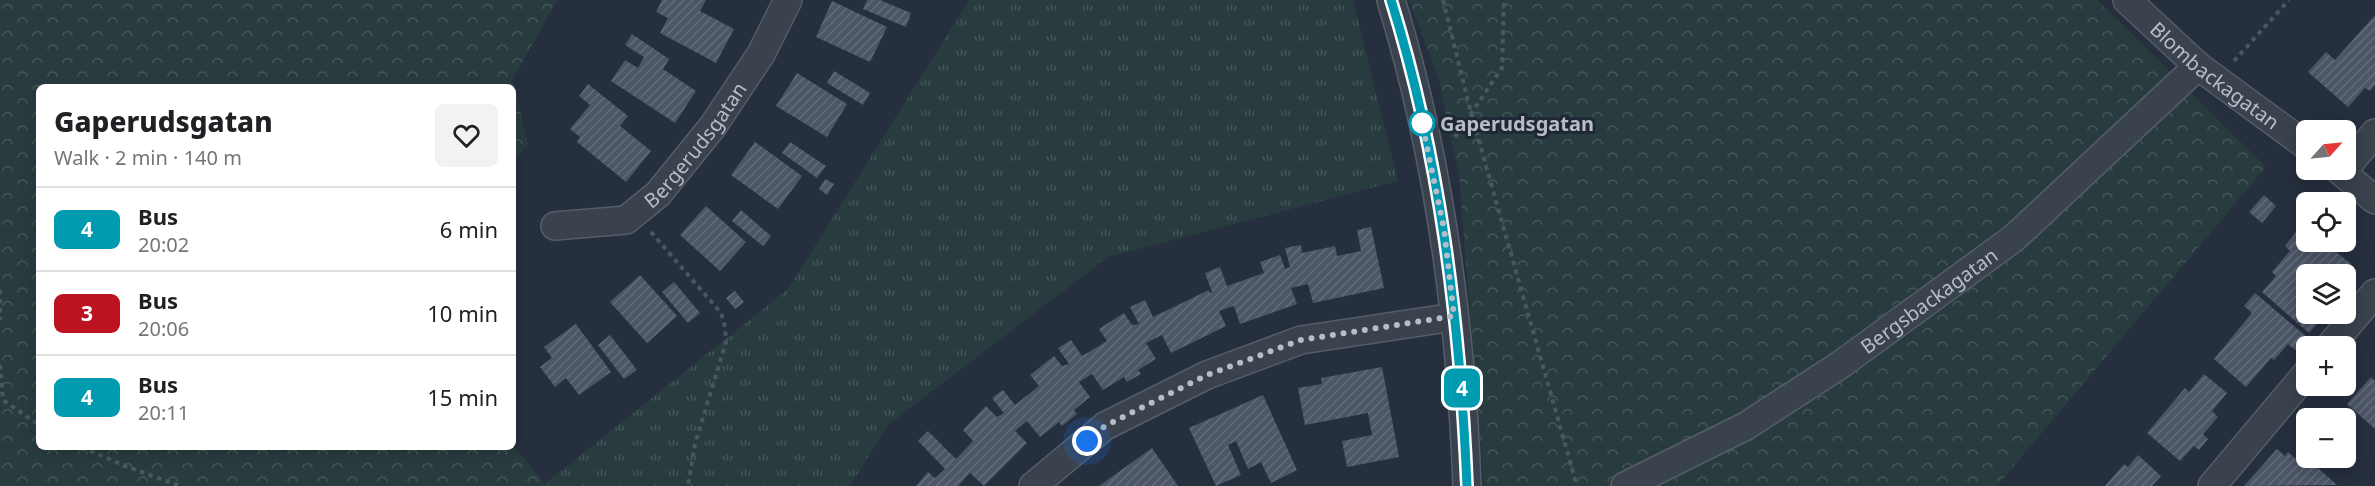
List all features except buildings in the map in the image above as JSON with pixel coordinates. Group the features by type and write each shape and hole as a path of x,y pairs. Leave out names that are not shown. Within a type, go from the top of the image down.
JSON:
{"street":[{"name":"Bergerudsgatan","path":"555,226 626,220 658,194 713,126 762,54 788,0"},
{"path":"1391,0 1407,51 1444,229 1464,413 1467,486"},
{"name":"Blombackagatan","path":"2127,0 2208,73 2296,138"},
{"name":"Bergsbackagatan","path":"1625,486 1746,426 1840,365 2014,238 2208,73"},
{"path":"2356,154 2375,133"},
{"path":"2354,180 2375,200"},
{"path":"2338,336 2375,293"},
{"path":"1033,486 1105,426 1207,375 1301,340 1454,316"},
{"path":"2212,486 2296,386"}],"path":[{"path":"1443,0 1472,113 1577,486"},
{"path":"1432,170 1502,68 1504,0"},
{"path":"2208,73 2289,0"},
{"path":"626,220 653,233 721,313 725,327 726,342 695,444 688,486"},
{"path":"0,290 0,320"},
{"path":"0,365 3,400 36,423"},
{"path":"90,450 180,486"}],"green space":[{"path":"0,0 557,0 513,79 514,84 36,84 36,450 516,449 544,483 542,486 0,486"},
{"path":"969,0 1353,0 1398,181 1108,257 889,424 850,486 542,486 788,289"},
{"path":"1409,0 2097,0 2266,167 1997,486 1484,486 1459,176 1438,76"},
{"path":"516,92 528,144 516,160"}],"bus line":[{"name":"4","path":"1391,0 1407,51 1444,229 1464,413 1467,486"}],"place":[{"name":"Gaperudsgatan","path":"1422,123"}],"route":[{"path":"1087,441 1105,426 1207,375 1301,340 1454,316 1444,229 1422,123"}]}
